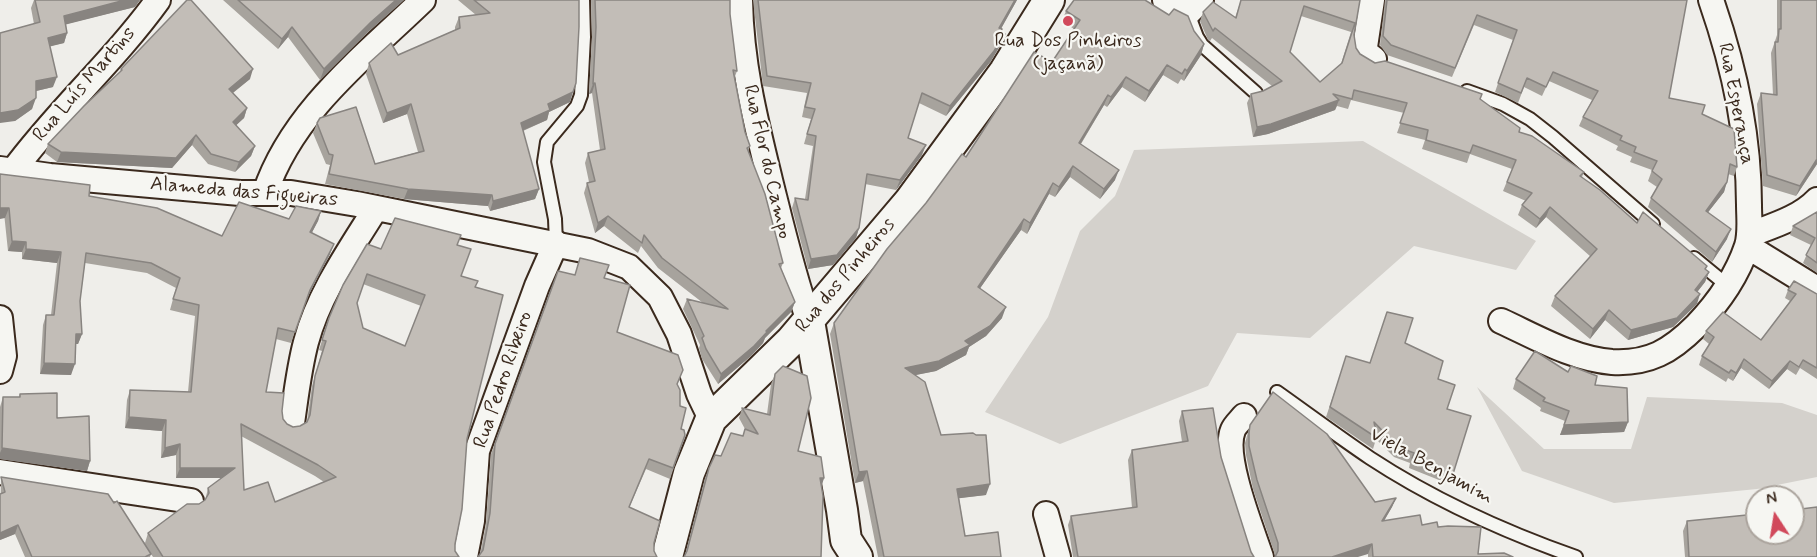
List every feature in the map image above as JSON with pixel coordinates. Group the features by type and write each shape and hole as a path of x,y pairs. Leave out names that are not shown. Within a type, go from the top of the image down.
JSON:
{"street":[{"name":"Rua Luís Martins","path":"7,170 115,52 158,0"},
{"path":"265,193 276,163 321,99 423,0"},
{"name":"Rua Flor do Campo","path":"740,0 743,59 751,106 794,277 808,321"},
{"name":"Rua dos Pinheiros","path":"667,557 689,473 711,419 808,321 909,202 1005,70 1049,0"},
{"path":"1165,0 1195,6"},
{"path":"1372,0 1365,52 1378,61"},
{"name":"Rua Esperança","path":"1711,0 1734,79 1744,133 1749,179 1748,240"},
{"name":"Alameda das Figueiras","path":"7,170 240,193 291,193 588,251 629,267 660,297 679,334 699,394 711,419"},
{"path":"1501,321 1590,359 1613,362 1655,357 1673,347 1713,309 1728,286 1748,240 1812,205 1817,200"},
{"path":"292,423 306,341 318,307 337,271 376,208"},
{"path":"1748,240 1817,289"},
{"name":"Rua Pedro Ribeiro","path":"465,557 472,521 477,451 537,286 556,243"},
{"path":"0,318 4,356 0,371"},
{"path":"808,321 842,510 847,551"},
{"path":"1244,416 1233,430 1230,448 1237,482 1261,557"},
{"path":"0,472 191,501"},
{"path":"1046,514 1058,557"}],"lane":[{"path":"556,243 555,219 544,162 547,142 577,106 581,95 583,0"},
{"path":"1195,6 1197,37 1202,45 1256,93"},
{"path":"1453,86 1503,104 1530,119 1659,229"},
{"path":"1682,248 1728,286"},
{"name":"Viela Benjamim","path":"1277,392 1371,459 1449,503 1523,539 1576,557"}],"shaded area":[{"path":"1363,141 1536,241 1516,270 1414,246 1310,338 1237,333 1208,386 1060,444 985,412 1048,317 1080,231 1115,196 1134,150"},
{"path":"1477,387 1544,449 1631,449 1647,397 1782,403 1817,415 1817,477 1777,485 1745,485 1745,490 1614,503 1522,471"}],"building":[{"path":"35,0 125,0 64,16 67,33 48,38 57,77 36,81 36,98 18,110 0,113 0,33 40,22"},
{"path":"187,0 191,0 253,69 229,89 247,108 233,122 255,146 239,162 211,154 196,135 176,158 61,152 48,144 122,70"},
{"path":"238,0 396,0 324,69 292,27 282,39"},
{"path":"474,0 579,0 576,83 573,92 548,104 550,110 521,123 539,189 493,201 492,195 408,189 329,174 333,155 329,154 317,123 320,118 356,107 375,164 424,151 411,104 387,113 369,63 391,43 398,55 460,28 459,17 490,13"},
{"path":"595,0 730,0 737,71 733,70 745,132 750,146 747,148 765,194 783,263 779,264 795,302 754,346 721,374 706,349 702,338 704,336 687,299 728,309 662,258 644,235 642,243 608,216 598,223 587,183 595,181 588,153 605,149 595,83 593,84"},
{"path":"758,0 1015,0 999,28 1005,34 950,106 922,93 908,138 926,145 900,180 867,174 859,228 837,255 811,259 795,198 808,200 816,136 807,134 815,109 805,107 811,83 767,76"},
{"path":"1074,0 1145,0 1169,15 1174,9 1188,16 1194,31 1204,44 1187,71 1185,69 1182,74 1167,65 1149,91 1126,77 1111,97 1108,95 1079,143 1119,170 1104,189 1073,166 1059,187 1053,183 1030,223 1024,219 978,287 1006,307 990,326 965,341 970,345 939,361 905,368 925,382 941,435 973,433 986,435 990,484 957,489 965,536 998,532 1001,557 884,557 867,471 859,472 834,323 887,249 926,203 962,154 966,157 1034,52 1052,62 1080,20 1066,11"},
{"path":"1241,0 1360,0 1354,35 1356,48 1360,54 1375,63 1385,61 1482,94 1480,99 1520,128 1519,132 1532,136 1584,172 1580,176 1600,190 1637,223 1643,212 1707,266 1705,269 1709,272 1695,290 1700,294 1677,318 1631,330 1609,310 1593,329 1555,296 1597,249 1550,207 1540,219 1522,205 1532,193 1507,182 1516,160 1473,145 1470,153 1426,140 1428,130 1400,123 1407,103 1354,90 1352,99 1333,94 1339,100 1257,127 1251,94 1263,91 1282,81 1215,28 1213,31 1203,12 1213,2 1236,18","holes":["1304,6 1355,23 1342,63 1320,82 1290,52"]},
{"path":"1387,0 1687,0 1669,98 1705,105 1702,114 1734,129 1737,167 1730,164 1727,182 1706,211 1731,229 1716,252 1651,198 1662,179 1652,171 1657,161 1634,152 1636,147 1620,140 1622,136 1583,117 1598,91 1553,72 1546,87 1527,78 1521,93 1498,83 1517,30 1477,15 1455,68 1391,45 1383,36"},
{"path":"1781,0 1817,0 1817,159 1800,186 1767,175 1761,93 1777,95 1775,42 1778,42 1779,29 1781,29"},
{"path":"0,174 90,185 89,196 157,208 222,236 239,202 289,219 296,206 321,211 310,232 334,244 310,290 295,332 278,328 266,392 284,393 283,419 293,427 307,422 310,415 315,376 326,341 322,340 329,318 343,285 367,244 381,249 395,218 461,235 457,245 471,249 461,276 478,281 475,287 503,295 467,439 462,509 455,544 455,551 459,557 163,557 148,533 187,504 199,504 205,500 209,493 208,488 235,468 180,468 180,444 165,448 166,420 129,417 130,390 191,392 199,305 173,299 180,278 151,263 86,253 80,301 82,334 76,334 75,364 44,363 46,315 54,315 61,252 26,249 26,242 12,241 9,208 0,208","holes":["367,274 425,295 405,346 363,328 357,303","241,424 318,465 336,477 275,502 268,482 244,490"]},
{"path":"1817,212 1817,263 1806,255 1815,238 1793,226"},
{"path":"580,258 609,265 604,278 630,285 617,332 678,355 683,370 677,384 680,390 680,406 686,408 681,429 684,430 685,435 673,468 649,459 629,507 660,521 654,543 657,557 478,557 483,550 490,513 495,444 558,271 575,275"},
{"path":"1794,281 1817,294 1817,368 1803,360 1799,367 1790,361 1772,381 1744,359 1736,373 1731,370 1729,373 1702,356 1714,337 1706,331 1723,312 1761,340 1796,294 1788,290"},
{"path":"1387,312 1413,318 1405,343 1443,361 1438,379 1455,385 1447,409 1471,416 1453,474 1412,458 1414,453 1398,447 1374,422 1377,438 1330,407 1346,356 1370,363"},
{"path":"1535,351 1568,372 1571,366 1597,376 1595,385 1627,388 1628,422 1564,425 1569,411 1543,401 1545,398 1516,379"},
{"path":"783,366 807,376 811,398 798,451 821,457 824,478 820,478 823,496 821,557 684,557 709,468 715,455 721,456 731,433 743,436 745,429 758,434 742,408 770,415 775,374"},
{"path":"1273,392 1327,434 1375,502 1396,498 1382,521 1420,515 1422,525 1437,522 1438,527 1481,527 1478,554 1504,553 1513,557 1373,557 1372,544 1332,557 1275,557 1278,543 1257,480 1249,446 1250,425"},
{"path":"57,393 57,418 89,416 90,461 2,448 3,397"},
{"path":"1213,408 1221,457 1254,557 1078,557 1071,516 1137,507 1132,450 1188,441 1182,411"},
{"path":"1,477 108,494 114,503 117,501 151,554 145,557 32,557 18,525 0,533 0,494 5,492"},
{"path":"1817,507 1817,557 1689,557 1687,521 1745,515 1745,545 1805,545 1805,508"}],"place":[{"name":"Rua Dos Pinheiros (jaçanã)","path":"1068,21"}]}
